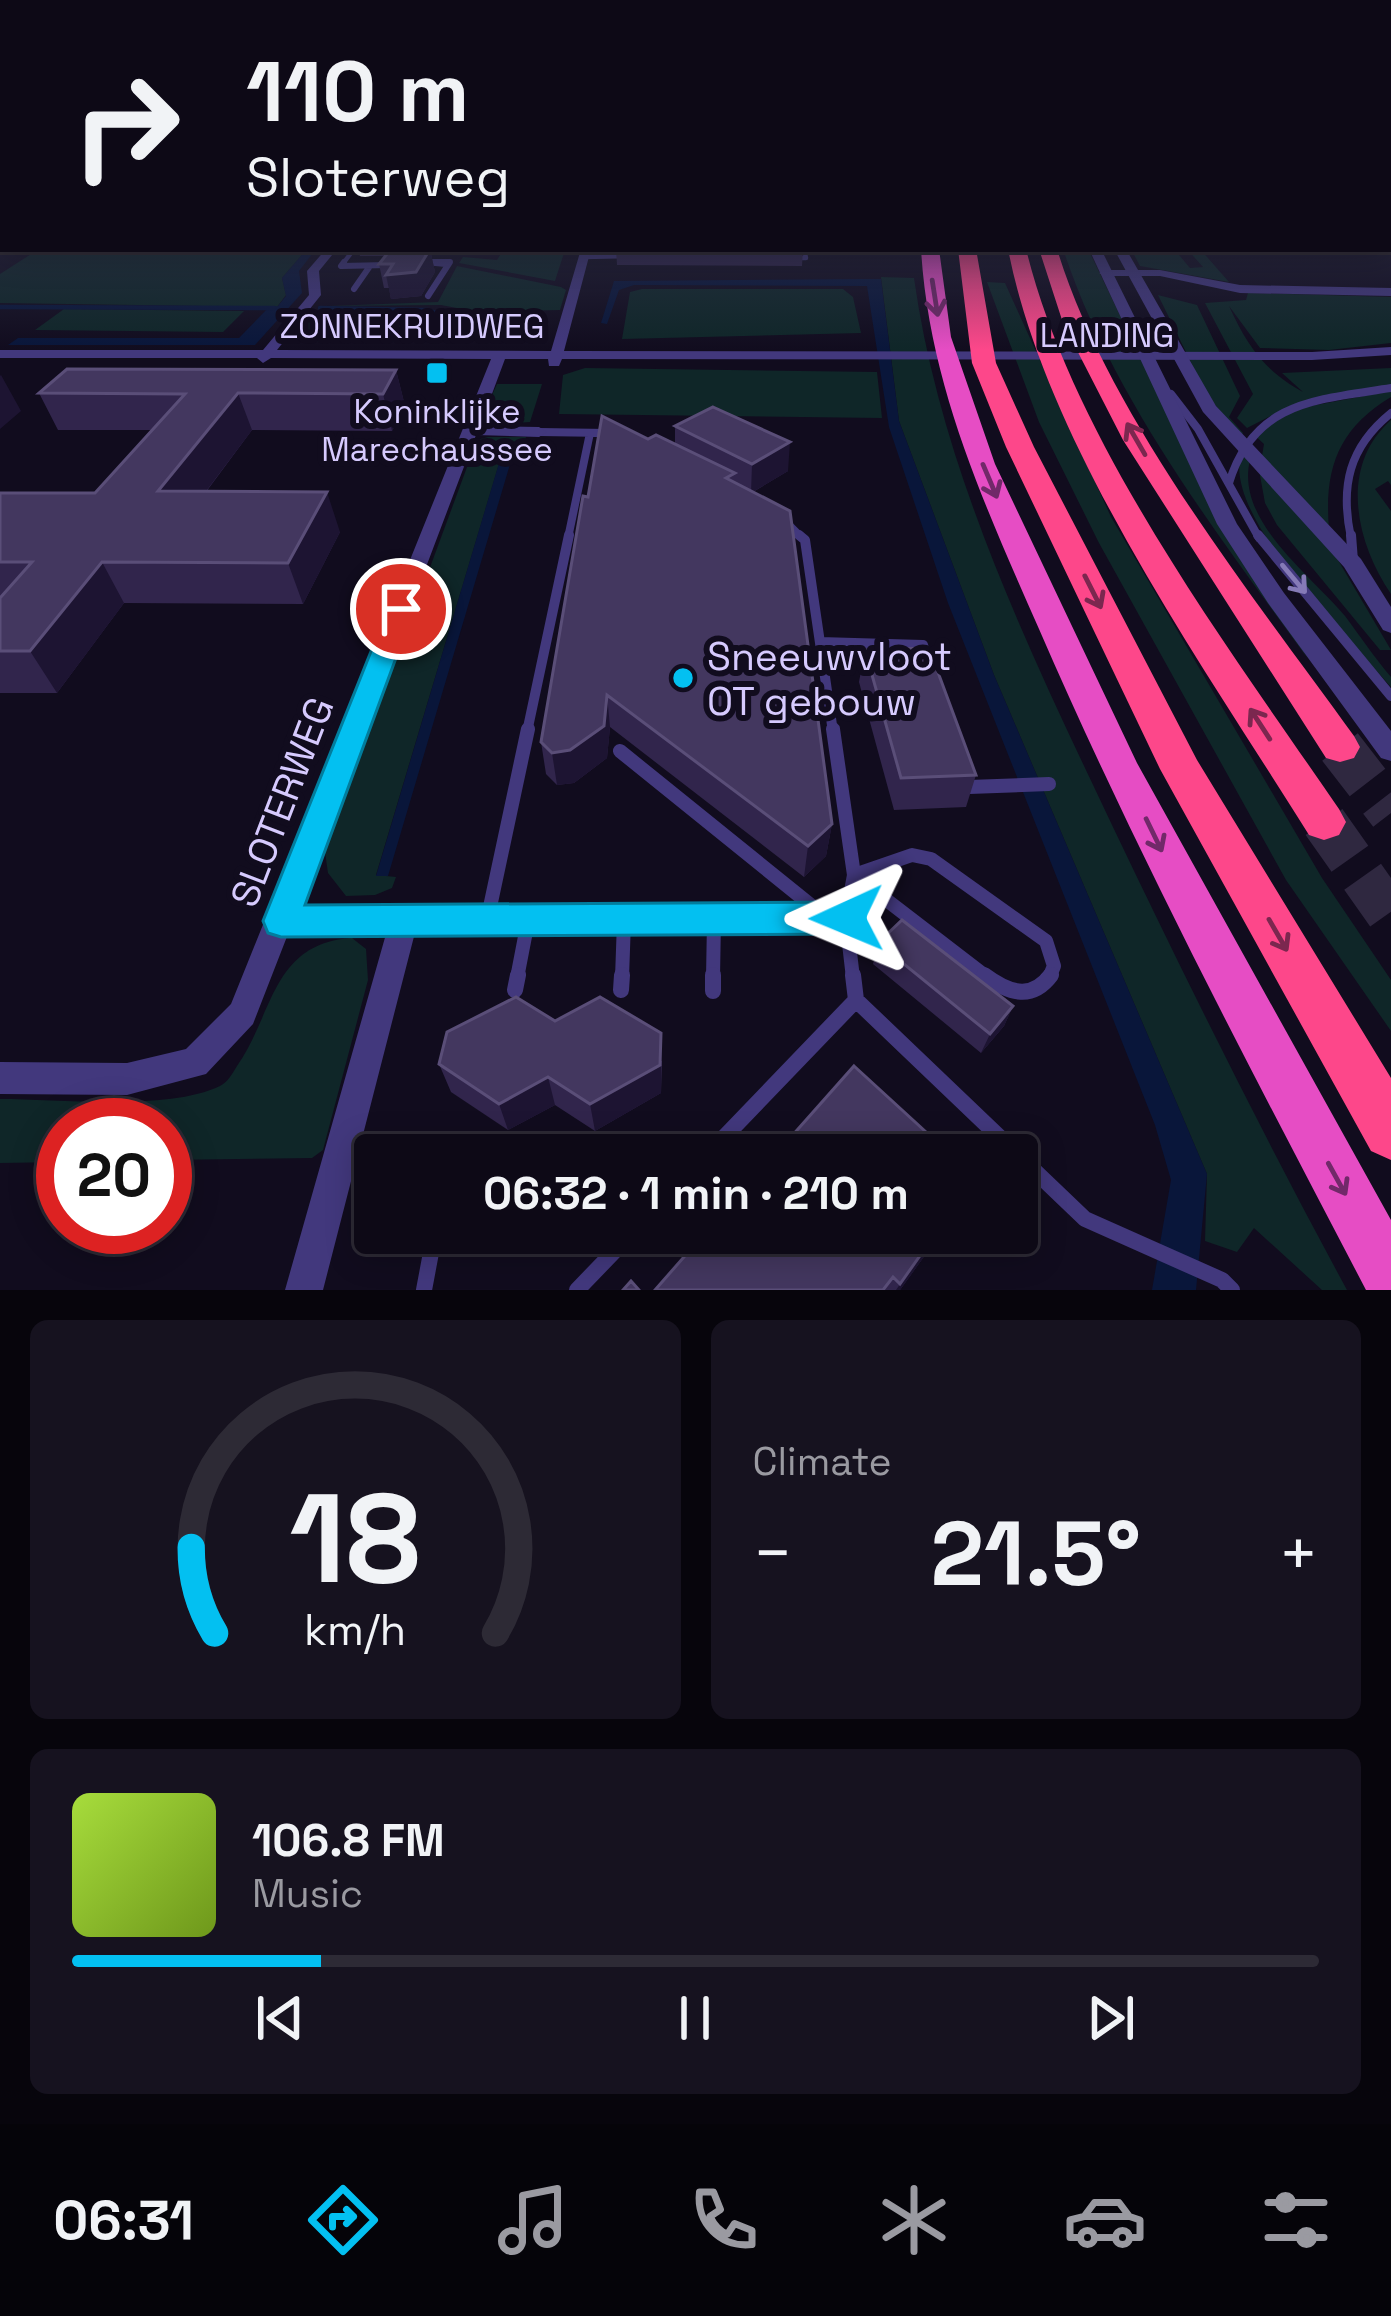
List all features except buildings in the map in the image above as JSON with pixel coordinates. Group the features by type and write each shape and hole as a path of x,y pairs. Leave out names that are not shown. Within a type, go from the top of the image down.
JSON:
{"highway":[{"path":"929,252 949,371 977,451 1067,658 1191,910 1391,1277"},
{"path":"967,252 984,363 1020,448 1181,769 1391,1131"},
{"path":"1018,252 1024,291 1062,388 1164,575 1324,823"},
{"path":"1049,252 1054,275 1101,380 1179,513 1340,747"}],"street":[{"path":"263,359 315,295 313,271 329,252"},
{"path":"1096,252 1227,524 1276,598 1391,751"},
{"path":"1122,252 1198,388 1239,445 1305,507 1353,564 1391,626"},
{"path":"555,359 585,253"},
{"path":"1105,273 1175,276 1240,289 1300,285 1391,292"},
{"name":"LANDING","path":"1315,360 1391,351"},
{"name":"ZONNEKRUIDWEG","path":"0,354 824,359"},
{"name":"ZONNEKRUIDWEG","path":"0,364 84,358"},
{"name":"LANDING","path":"824,359 1391,361"},
{"name":"SLOTERWEG","path":"0,1078 127,1078 195,1063 242,1014 498,360"},
{"path":"470,430 539,432"},
{"path":"281,921 404,921 304,1290"}],"lane":[{"path":"352,252 341,266 393,264"},
{"path":"782,258 806,258 805,252"},
{"path":"585,253 638,256"},
{"path":"416,262 450,262 428,296"},
{"path":"354,290 370,266"},
{"path":"1161,382 1198,429 1258,537 1391,696"},
{"path":"1198,388 1198,429"},
{"path":"1229,483 1239,445 1270,417 1297,406 1391,388"},
{"path":"1353,564 1355,548 1344,506 1347,468 1362,440 1391,412"},
{"path":"539,432 615,433"},
{"path":"487,922 590,433"},
{"path":"768,512 787,521 805,540 854,875 847,918 856,1000 1084,1219 1227,1285"},
{"path":"820,642 923,645 930,665"},
{"path":"620,751 827,919"},
{"path":"962,766 969,787 1048,784"},
{"path":"912,855 931,859 1046,941 1052,953 1051,977 1034,992 1005,991 854,875 912,855"},
{"path":"404,921 847,918"},
{"path":"621,990 624,920"},
{"path":"713,991 714,920"},
{"path":"514,990 528,922"},
{"path":"727,1134 856,1000"},
{"path":"424,1290 432,1254"},
{"path":"577,1290 612,1254"}],"green space":[{"path":"34,252 304,252 282,278 286,295 277,307 0,303 0,274"},
{"path":"502,252 564,252 555,281 459,263 463,257 497,260"},
{"path":"1064,252 1089,252 1197,475 1308,659 1169,462 1084,304"},
{"path":"1133,252 1177,252 1190,268 1203,267 1190,252 1203,252 1229,282 1140,266"},
{"path":"457,266 561,287 566,290 560,310 327,306 438,302"},
{"path":"881,277 914,278 945,420 1020,627 1197,1001 1347,1290 1322,1290 1254,1228 1237,1252 1205,1241 1207,1174 994,675 899,421"},
{"path":"987,282 1005,283 1111,517 1322,878 1391,980 1391,1031 1286,880 1099,543 1039,422"},
{"path":"843,289 853,297 861,333 622,339 630,292"},
{"path":"1248,293 1391,297 1391,343 1329,350 1260,348 1229,306 1258,356 1303,392 1282,373 1391,368 1391,386 1292,405 1247,428 1237,418 1253,394 1205,303 1246,300"},
{"path":"1158,295 1197,305 1240,396 1229,417 1243,433 1240,437 1206,393"},
{"path":"64,309 244,311 223,332 35,330"},
{"path":"429,313 415,341 271,342 293,314"},
{"path":"585,368 877,372 882,418 559,414 563,375"},
{"path":"497,384 542,384 530,422 499,424 490,419 488,404"},
{"path":"1391,391 1391,397 1358,423 1338,452 1329,488 1329,529 1261,462 1264,444 1253,434 1300,408"},
{"path":"1391,420 1391,485 1388,481 1375,489 1391,511 1391,594 1368,551 1358,504 1364,459"},
{"path":"526,437 524,444 505,444 376,875 396,877 392,888 375,895 346,896 328,873 325,852 477,440"},
{"path":"1241,455 1250,460 1248,483 1265,525 1345,616 1391,677 1391,687 1270,543 1251,511 1241,481"},
{"path":"1259,470 1328,543 1391,650 1380,650 1277,525 1265,503"},
{"path":"352,938 366,949 368,980 323,1150 312,1158 192,1160 192,1098 177,1098 220,1086 230,1078 290,967 326,943"},
{"path":"0,1099 36,1100 36,1162 0,1163"}],"water":[{"path":"304,252 314,252 299,271 302,293 255,345 8,345 18,338 239,338 286,296 282,278"},
{"path":"881,279 899,421 994,675 1207,1174 1196,1290 1152,1290 1171,1180 1155,1125 948,603 889,427 867,286 634,285 619,290 607,324 601,323 614,281"},
{"path":"505,443 516,444 388,876 376,876"}],"waterway":[{"path":"0,307 274,308"},
{"path":"320,308 427,310 466,323 523,324"}],"tunnel":[{"path":"1340,747 1391,813"},
{"path":"1324,822 1391,917"}],"place":[{"name":"Koninklijke Marechaussee","path":"437,373"},
{"name":"Sneeuwvloot OT gebouw","path":"683,678"}],"route":[{"path":"401,609 281,921 847,918"}]}
